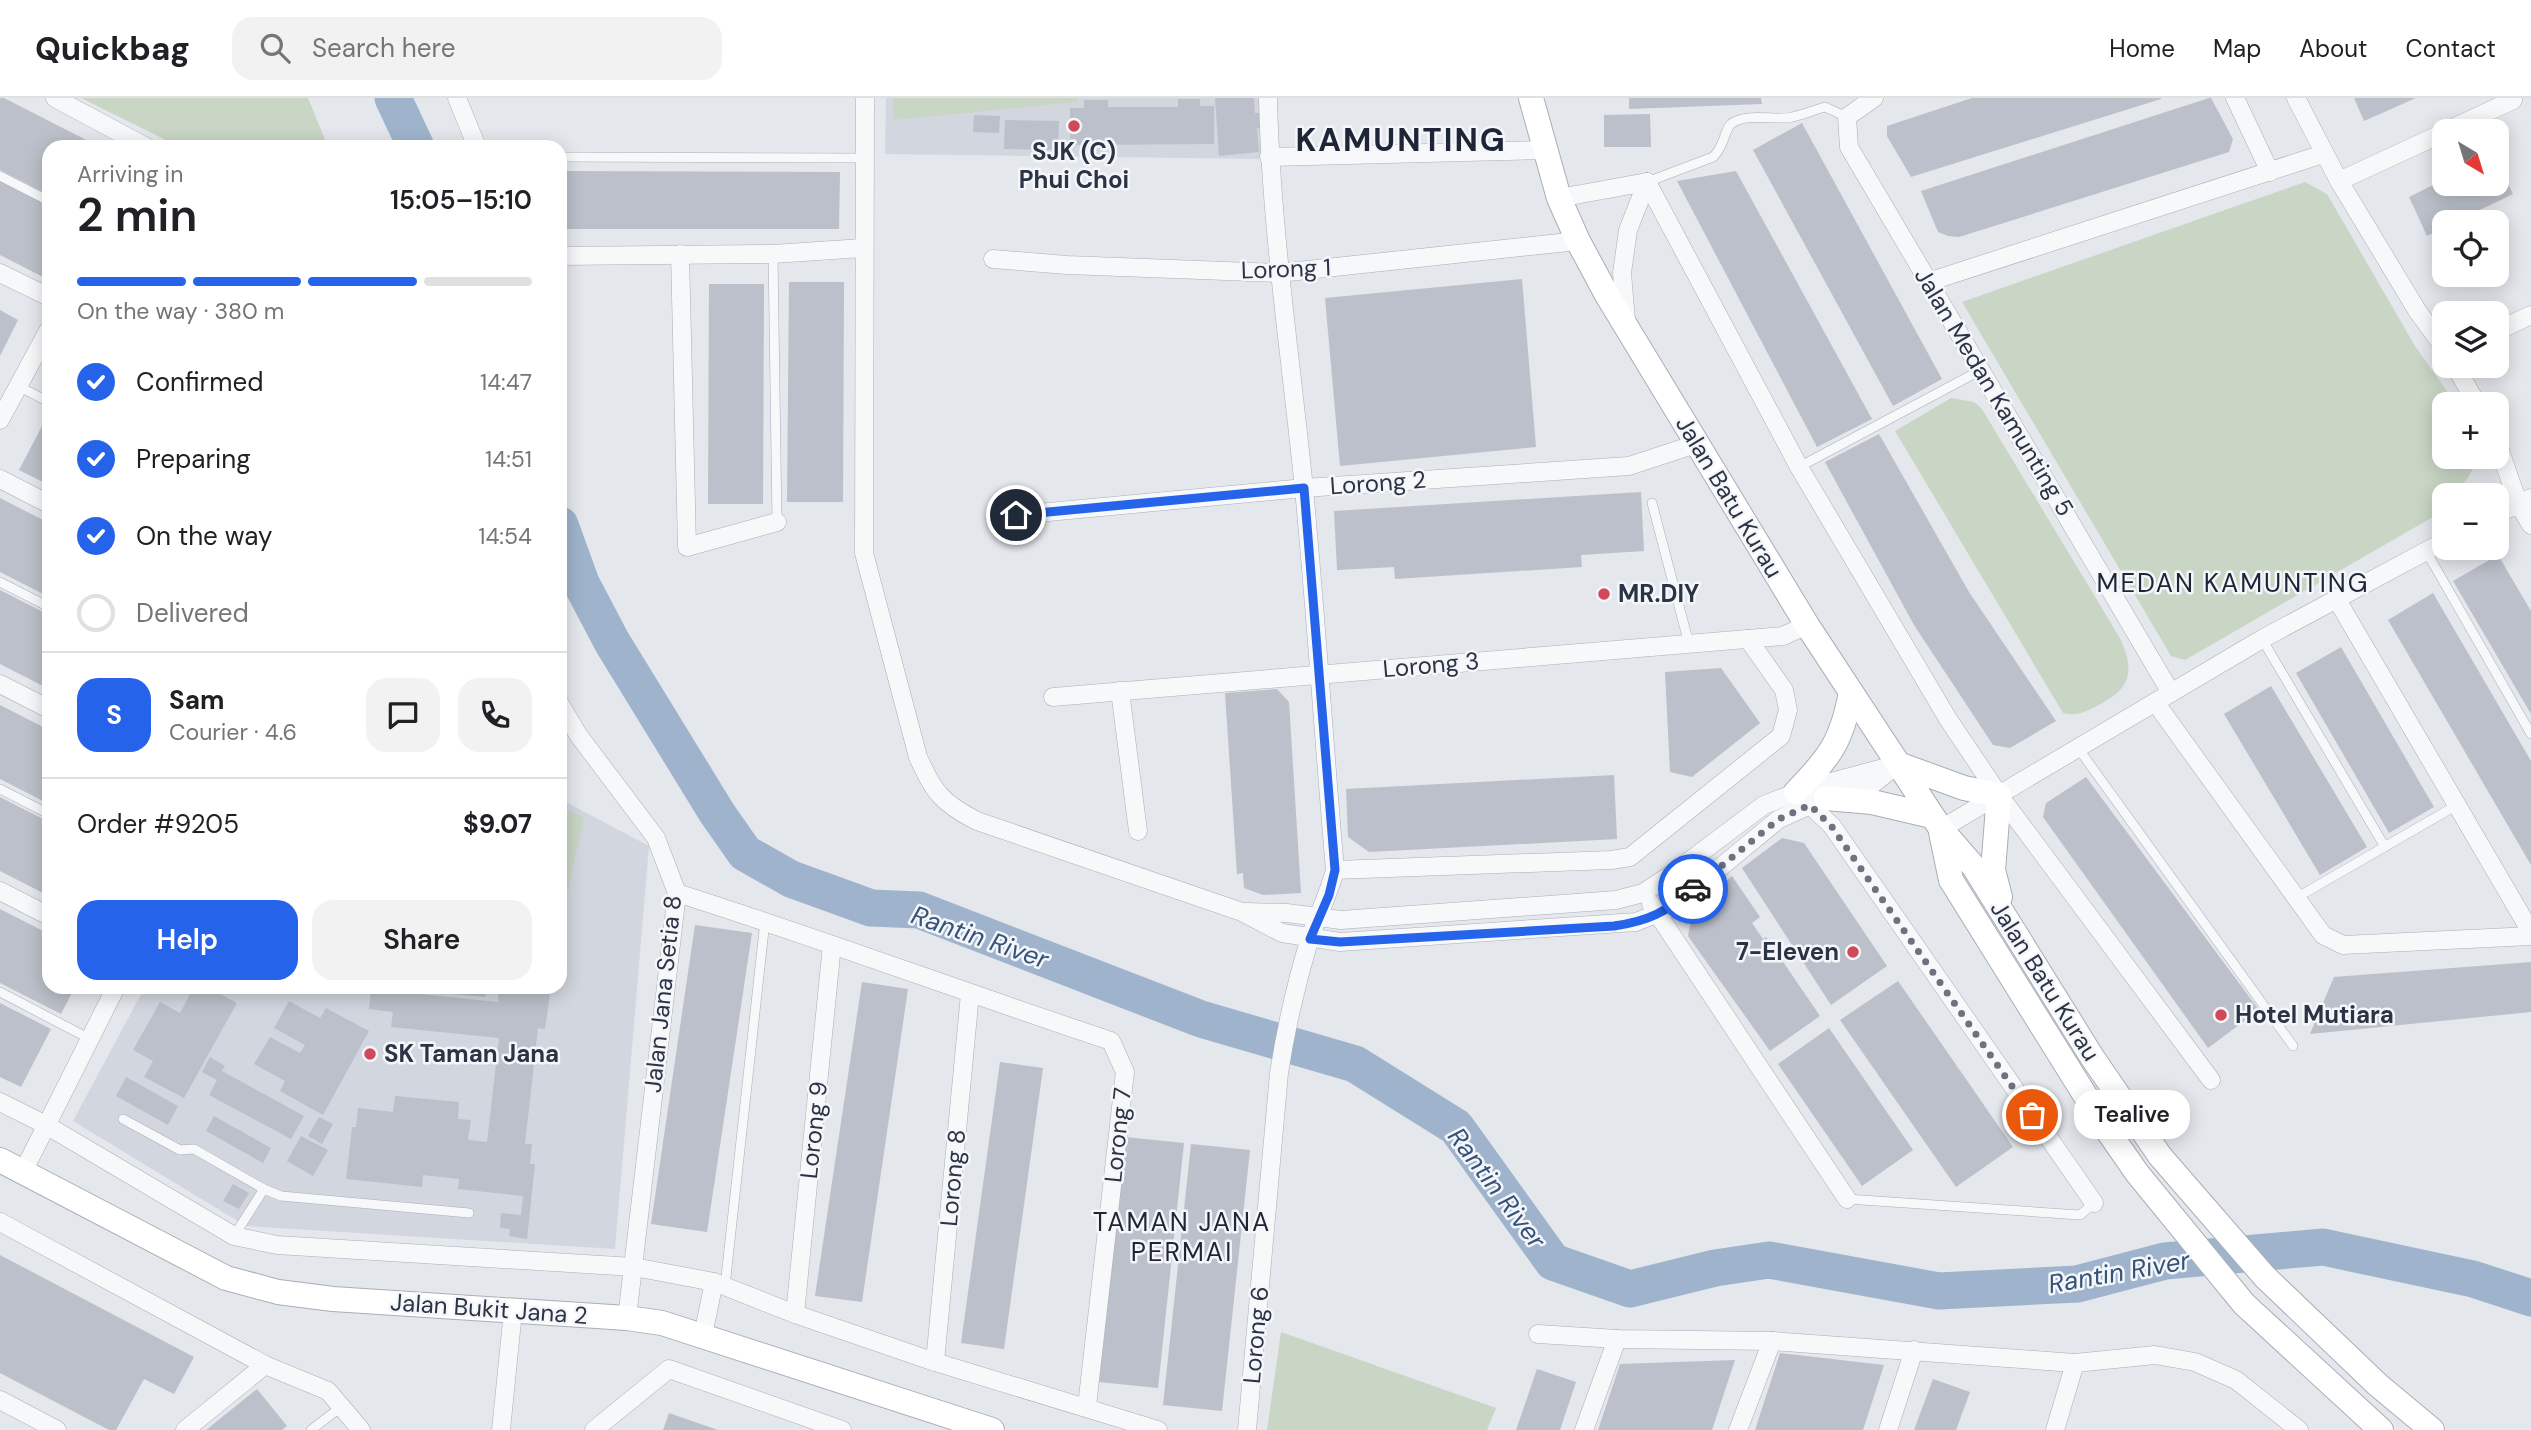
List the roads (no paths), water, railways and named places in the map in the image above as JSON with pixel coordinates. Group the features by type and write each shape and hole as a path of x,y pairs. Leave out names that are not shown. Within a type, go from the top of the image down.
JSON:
{"main road":[{"name":"Jalan Batu Kurau","path":"1531,98 1559,198 1578,241 1627,328 1807,625 1936,823 1974,867 2126,1108 2160,1156 2265,1278 2378,1385 2432,1430"},
{"name":"Jalan Batu Kurau","path":"1546,150 1552,98"},
{"path":"1851,692 1846,721 1837,742 1822,765 1811,799 1872,802 1936,823"},
{"path":"1898,764 1964,788 1999,795 1993,870 2004,915"},
{"name":"Jalan Batu Kurau","path":"1936,823 1951,880 2103,1124 2172,1219 2244,1304 2381,1430"},
{"name":"Jalan Bukit Jana 2","path":"0,1160 226,1278 278,1293 627,1318 662,1323 992,1430"}],"street":[{"path":"55,98 133,140"},
{"path":"457,98 474,140"},
{"path":"865,98 864,553 918,757 930,783 952,808 977,821 1242,912 1282,933 1340,942 1614,926 1636,922 1671,908 1779,819 1849,776 1898,764"},
{"path":"1268,98 1269,157 1279,274 1304,488 1335,870 1611,860 1630,857 1781,736 1788,710 1784,690 1748,639"},
{"path":"1847,117 1874,98"},
{"path":"2235,98 2270,172"},
{"path":"2295,98 2323,154 2432,331"},
{"path":"2473,119 2513,100"},
{"name":"Jalan Medan Kamunting 5","path":"1847,117 1849,147 2171,693"},
{"path":"2339,181 2432,138"},
{"path":"1269,157 1546,150"},
{"path":"1928,282 2323,154"},
{"path":"1559,198 1647,182"},
{"path":"1627,328 1622,273 1628,230 1647,182"},
{"path":"1647,182 1799,467 1948,719 1999,795 2211,1080"},
{"name":"Lorong 1","path":"993,260 1279,274 1578,241"},
{"path":"567,256 773,254 863,248"},
{"path":"680,254 687,547 777,522"},
{"path":"0,273 42,294"},
{"path":"2509,325 2531,315"},
{"path":"0,420 42,342"},
{"name":"Lorong 2","path":"1016,515 1304,488 1629,466 1696,444"},
{"path":"2509,467 2525,500 2531,526"},
{"path":"0,479 42,501"},
{"path":"2509,508 2525,500"},
{"path":"1936,823 1999,795 2262,639 2432,548"},
{"path":"2155,702 2323,935 2343,945 2531,934 2336,598"},
{"name":"Lorong 3","path":"1053,697 1783,636 1807,625"},
{"path":"0,684 42,705"},
{"path":"1120,691 1138,831"},
{"name":"Jalan Jana Setia 8","path":"567,716 579,736 656,838 677,892 627,1318"},
{"path":"1242,912 1287,913 1341,920 1616,901 1643,893 1764,805 1869,787 1898,764"},
{"path":"1811,799 2094,1203"},
{"name":"Lorong 6","path":"1247,1430 1279,1073 1288,1020 1310,939 1329,895 1335,870"},
{"path":"0,891 42,912"},
{"path":"677,892 970,995"},
{"path":"1643,893 1847,1199"},
{"name":"Lorong 9","path":"796,1314 832,945"},
{"path":"23,1172 112,994"},
{"name":"Lorong 7","path":"970,995 1111,1041 1125,1072 1087,1406"},
{"name":"Lorong 8","path":"936,1362 970,995"},
{"path":"0,1102 46,1125 234,1236 277,1245 634,1267 720,1284 796,1314 936,1362 1087,1406 1158,1430"},
{"path":"0,1222 265,1365 328,1391 361,1430"},
{"path":"703,1335 720,1284"},
{"path":"501,1430 513,1311"},
{"path":"1538,1334 1617,1339 1772,1342 2075,1363 2155,1355 2195,1362 2236,1380 2299,1430"},
{"path":"1584,1430 1617,1339"},
{"path":"1738,1430 1772,1342"},
{"path":"1888,1430 1914,1350"},
{"path":"2055,1430 2075,1363"},
{"path":"185,1430 265,1365"},
{"path":"594,1430 669,1369 842,1430"},
{"path":"0,1400 57,1430"}],"lane":[{"path":"1647,182 1713,157 1721,149 1726,130 1732,123 1742,119 1791,118 1825,107 1847,117"},
{"path":"567,157 864,159"},
{"path":"0,176 42,197"},
{"path":"773,254 777,522"},
{"path":"1799,467 1980,370"},
{"path":"18,386 42,398"},
{"path":"1652,503 1689,644"},
{"path":"2426,551 2531,734"},
{"path":"0,582 42,603"},
{"path":"2262,639 2385,847"},
{"path":"2078,748 2293,1046"},
{"path":"0,789 42,810"},
{"path":"2296,898 2457,805"},
{"path":"720,1284 765,921"},
{"path":"0,992 90,1039"},
{"path":"123,1119 180,1150 194,1149 281,1196 469,1213"},
{"path":"234,1236 264,1189"},
{"path":"1847,1199 2080,1215 2094,1203"},
{"path":"312,1430 341,1407"}],"waterway":[{"name":"Rantin River","path":"393,98 413,140"},
{"name":"Rantin River","path":"567,544 581,583 612,642 717,813 745,853 791,879 871,908 919,910 1201,1019 1355,1064 1456,1127 1553,1262 1630,1289 1715,1268 1769,1260 1939,1291 2077,1284 2165,1261 2323,1247 2473,1279 2531,1298"}],"place":[{"name":"SJK (C) Phui Choi","path":"1074,126"},
{"name":"MR.DIY","path":"1604,594"},
{"name":"7-Eleven","path":"1853,952"},
{"name":"Hotel Mutiara","path":"2221,1015"},
{"name":"SK Taman Jana","path":"370,1054"},
{"name":"Tealive","path":"2032,1115"}],"district":[{"name":"KAMUNTING","path":"1401,140"},
{"name":"MEDAN KAMUNTING","path":"2233,583"},
{"name":"TAMAN JANA PERMAI","path":"1182,1237"}]}
